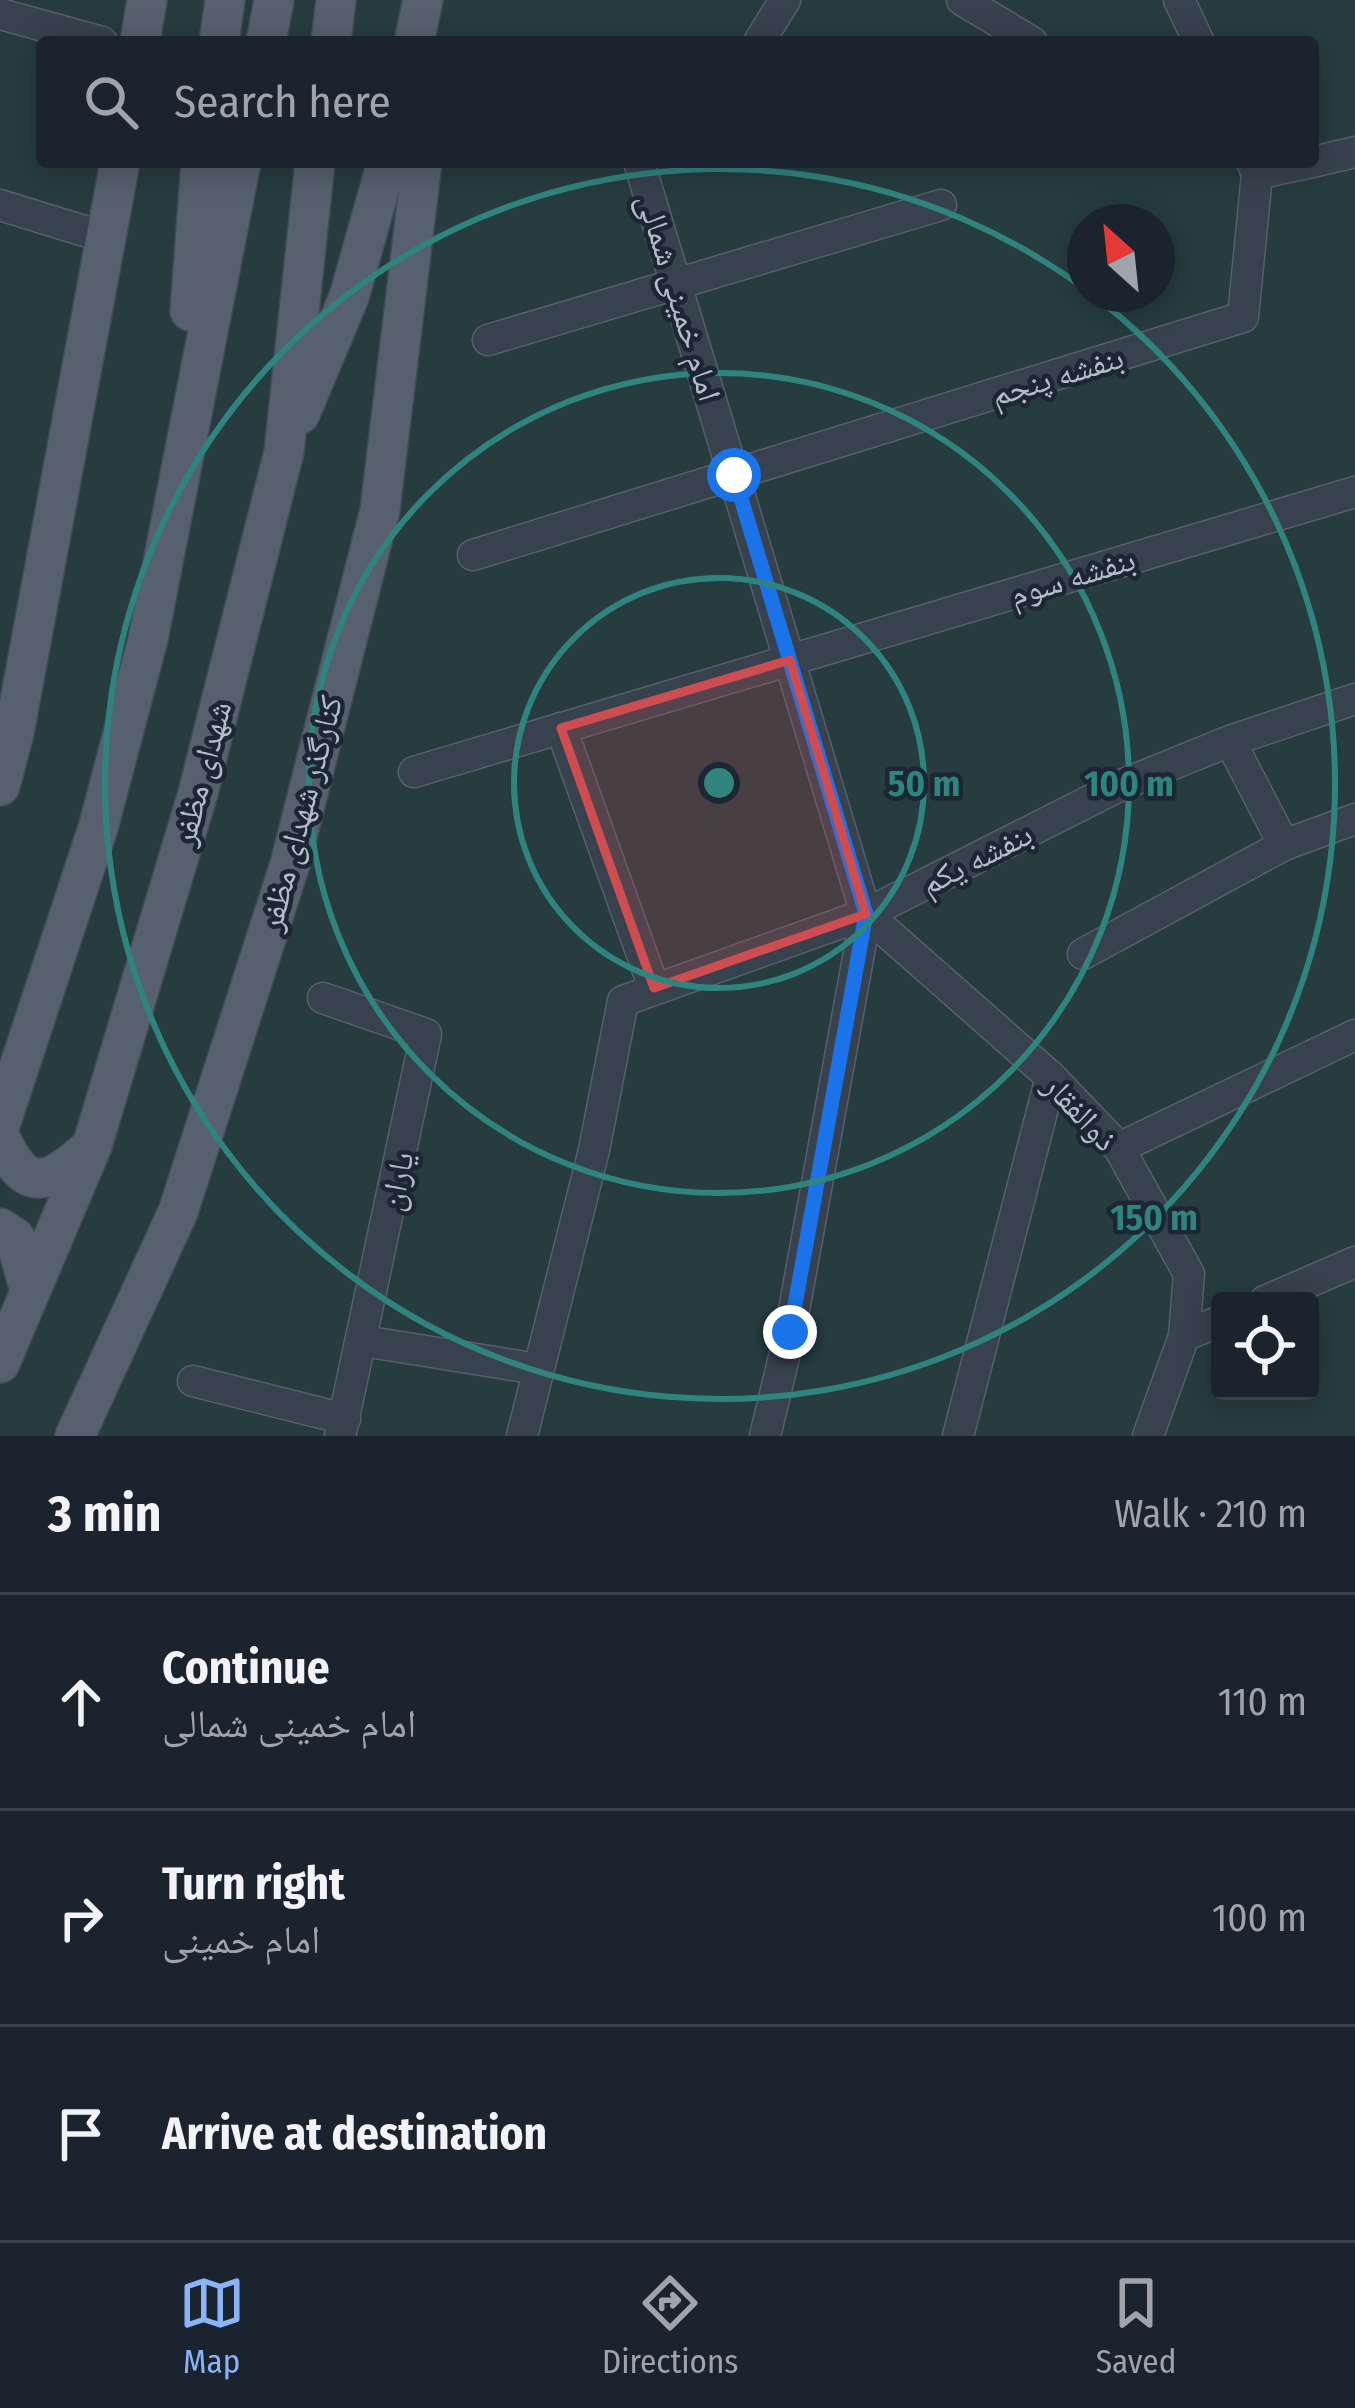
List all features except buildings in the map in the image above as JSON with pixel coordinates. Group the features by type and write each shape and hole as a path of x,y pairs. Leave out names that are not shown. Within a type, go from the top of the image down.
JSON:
{"main road":[{"path":"141,36 147,0"},
{"path":"220,36 225,0"},
{"path":"267,36 274,0"},
{"path":"332,36 336,0"},
{"path":"416,36 426,0"},
{"path":"426,0 427,36"},
{"path":"0,786 119,168"},
{"path":"177,478 201,168"},
{"path":"0,1125 98,828 148,639 240,168"},
{"name":"شهدای مظفر","path":"0,1363 92,1146 198,793 284,452 314,168"},
{"path":"284,452 349,298 385,168"},
{"name":"کنارگذر شهدای مظفر","path":"75,1436 178,1212 290,864 380,510 421,168"},
{"path":"0,1137 11,1162 42,1178 59,1175 92,1146"},
{"path":"0,1228 15,1238 30,1291"}],"street":[{"path":"763,36 784,0"},
{"path":"962,0 1022,36"},
{"path":"1180,0 1196,36"},
{"path":"0,14 80,36"},
{"path":"1319,160 1355,152"},
{"name":"امام خمینی شمالی","path":"641,168 866,914"},
{"name":"بنفشه پنجم","path":"734,475 1244,317 1248,168"},
{"path":"0,205 106,238"},
{"path":"488,340 941,205"},
{"path":"473,555 734,475"},
{"name":"بنفشه سوم","path":"414,772 1355,492"},
{"name":"بنفشه یکم","path":"538,1369 594,1150 623,1001 866,914 1121,784 1355,699"},
{"path":"561,728 654,988"},
{"path":"1230,741 1284,844"},
{"path":"1083,953 1284,844 1355,819"},
{"path":"765,1436 790,1332 866,914"},
{"name":"ذوالفقار","path":"866,914 1051,1077 1119,1148 1189,1274 1184,1336 1148,1436"},
{"name":"یاران","path":"322,998 426,1034 343,1428"},
{"path":"1119,1148 1355,1035"},
{"path":"958,1436 1051,1077"},
{"path":"1286,1292 1355,1262"},
{"path":"1184,1336 1211,1325"},
{"path":"363,1341 538,1369 522,1436"},
{"path":"194,1381 343,1428"}],"highlighted area":[{"path":"790,660 866,914 654,988 561,728"}],"green space":[{"path":"0,0 1355,0 1355,1436 0,1436"}],"route":[{"path":"734,475 866,914 790,1332"}]}
